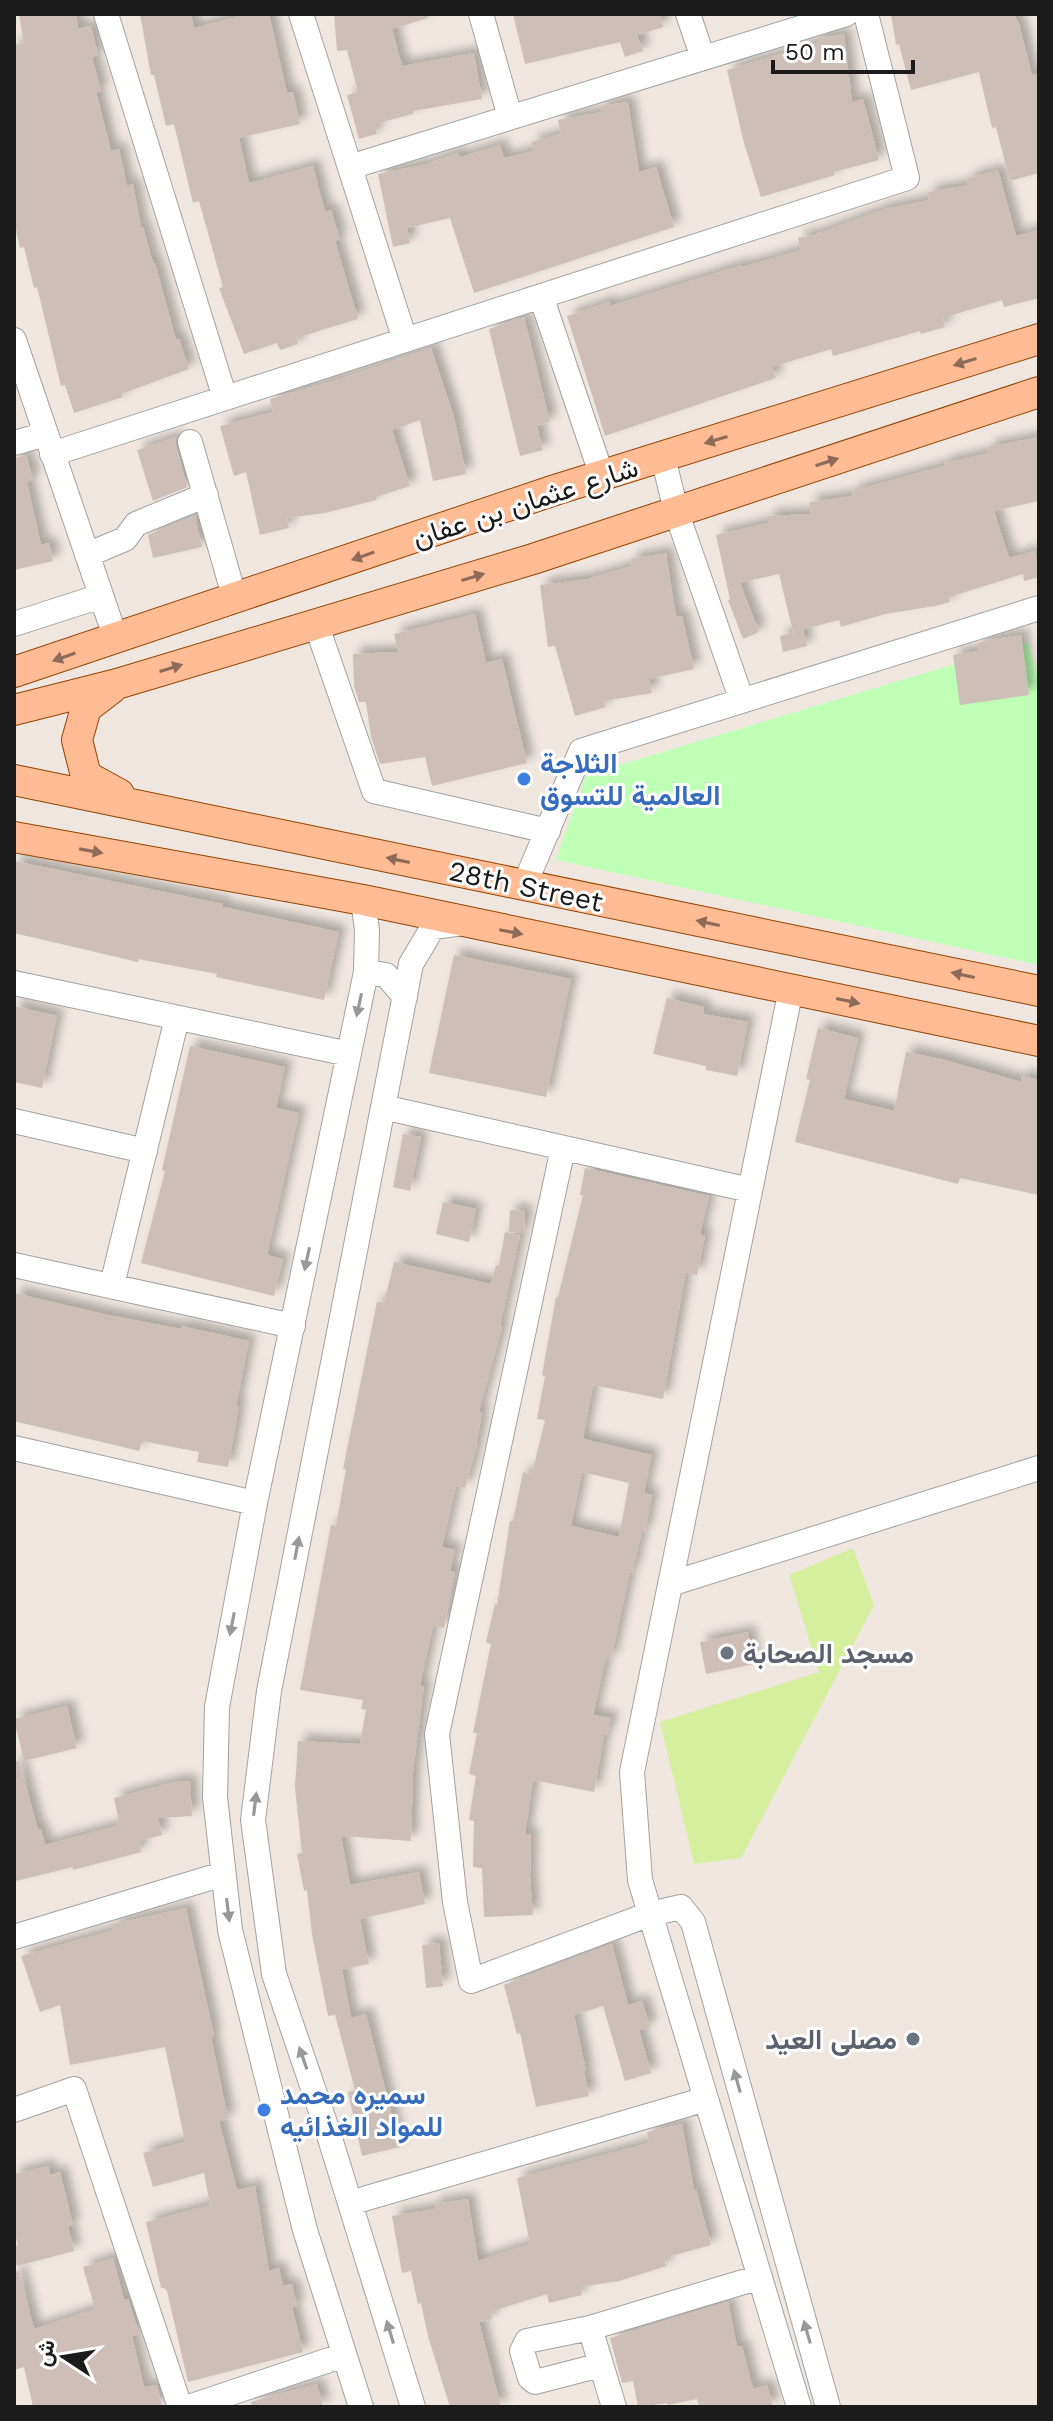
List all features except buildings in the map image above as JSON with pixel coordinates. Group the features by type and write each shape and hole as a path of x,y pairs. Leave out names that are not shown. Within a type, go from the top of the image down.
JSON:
{"main road":[{"name":"شارع عثمان بن عفان","path":"14,672 602,476 1039,339"},
{"name":"شارع عثمان بن عفان","path":"14,710 117,684 533,559 1039,392"},
{"path":"117,684 86,708 77,740 86,776 141,806"},
{"name":"28th Street","path":"14,780 1039,991"},
{"name":"28th Street","path":"14,837 363,900 1039,1041"}],"street":[{"path":"106,14 225,398"},
{"path":"301,14 405,340"},
{"path":"481,14 510,117"},
{"path":"688,14 703,58"},
{"path":"350,167 846,14"},
{"path":"14,443 49,444 225,398 907,178 866,14"},
{"path":"541,296 602,476"},
{"path":"14,340 116,639"},
{"path":"190,442 235,599"},
{"path":"663,457 676,511 742,701"},
{"path":"87,555 125,539 136,524 206,495"},
{"path":"14,624 101,596"},
{"path":"524,886 581,751 1039,608"},
{"path":"316,624 374,791 548,831"},
{"path":"361,2407 305,2230 230,1930 215,1797 217,1707 255,1503 366,972 367,930 363,900"},
{"path":"413,2407 274,1974 253,1820 269,1691 411,964 433,927 465,923"},
{"path":"366,972 386,975 405,997"},
{"path":"14,983 349,1054"},
{"path":"791,989 632,1772 640,1880 799,2407"},
{"path":"112,1285 177,1018"},
{"path":"383,1107 750,1190"},
{"path":"14,1121 145,1151"},
{"path":"563,1148 437,1734 455,1902 471,1981 650,1914 681,1907 693,1922 828,2407"},
{"path":"14,1265 293,1326"},
{"path":"14,1448 255,1503"},
{"path":"670,1584 1039,1468"},
{"path":"14,1937 223,1874"},
{"path":"14,2110 74,2089 180,2407"},
{"path":"350,2203 706,2099"},
{"path":"601,2365 535,2382 530,2378 522,2351 527,2341 590,2328 760,2277"},
{"path":"590,2328 614,2407"},
{"path":"189,2407 344,2355"}],"green space":[{"path":"1028,642 1039,678 1039,965 556,860 586,775"},
{"path":"853,1548 874,1605 741,1858 694,1864 660,1722 819,1672 789,1575"}],"place":[{"name":"الثلاجة العالمية للتسوق","path":"524,779"},
{"name":"مسجد الصحابة","path":"727,1653"},
{"name":"مصلى العيد","path":"913,2039"},
{"name":"سميره محمد للمواد الغذائيه","path":"264,2110"}]}
